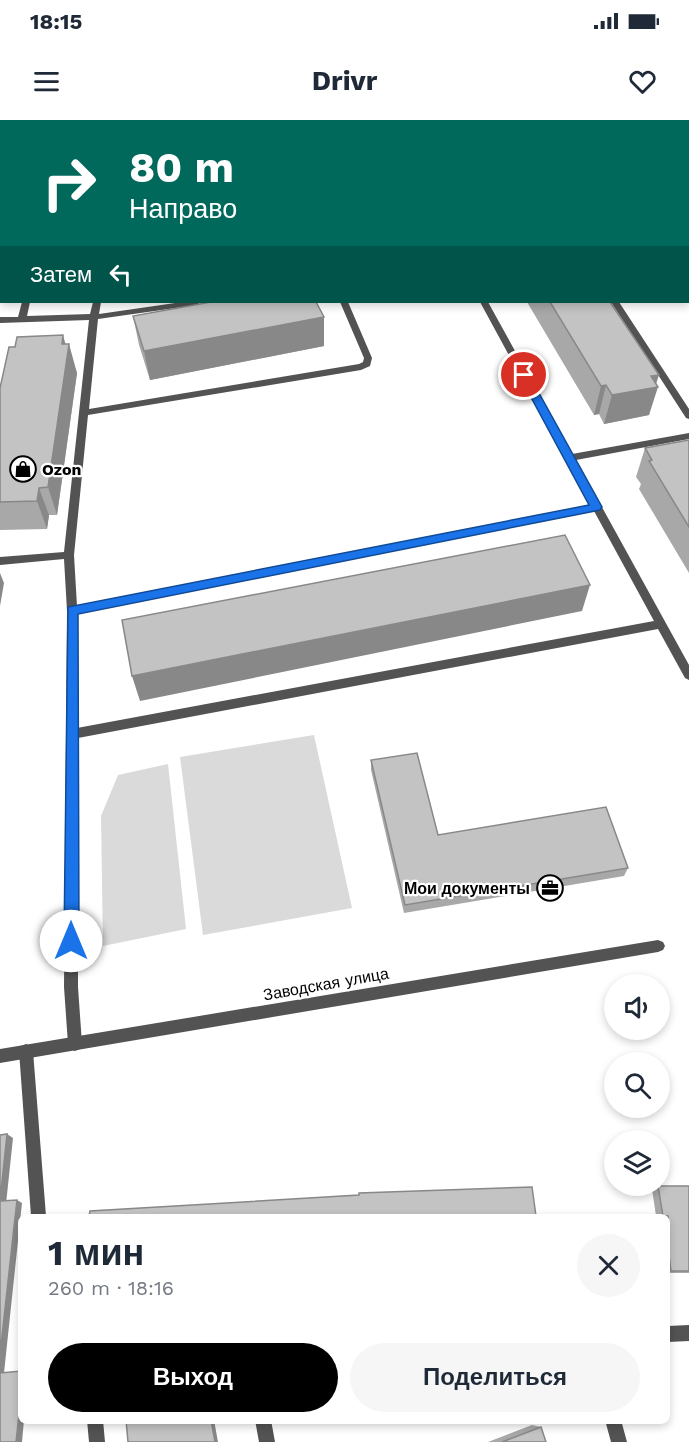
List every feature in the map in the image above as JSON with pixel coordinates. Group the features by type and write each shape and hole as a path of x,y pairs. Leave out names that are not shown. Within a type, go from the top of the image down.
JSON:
{"street":[{"path":"22,319 26,303"},
{"path":"75,1044 71,987 72,611 69,555 96,303"},
{"path":"0,320 94,317 190,303"},
{"path":"84,413 361,367 367,364 368,358 344,303"},
{"path":"485,303 689,675"},
{"path":"616,303 689,416"},
{"path":"568,458 689,436"},
{"path":"72,611 596,507"},
{"path":"0,561 69,555"},
{"path":"71,734 661,624"},
{"name":"Заводская улица","path":"0,1056 658,946"},
{"path":"26,1051 39,1214"},
{"path":"670,1334 689,1333"},
{"path":"264,1424 267,1442"},
{"path":"614,1424 619,1442"}],"shaded area":[{"path":"314,735 352,908 203,935 180,757"},
{"path":"168,764 186,929 103,946 101,816 118,775"}],"building":[{"path":"205,303 317,303 324,317 144,351 133,316"},
{"path":"551,303 611,303 659,375 651,376 658,387 612,395 606,385 601,386"},
{"path":"63,335 62,344 69,344 48,487 39,488 37,501 0,502 0,388 9,347 15,347 17,337"},
{"path":"689,440 689,527 649,461 652,460 645,448"},
{"path":"565,535 590,585 132,676 122,620"},
{"path":"417,753 438,835 606,807 628,868 405,905 371,760"},
{"path":"7,1134 0,1201 0,1135"},
{"path":"670,1186 689,1186 689,1271 671,1271 670,1214 663,1214 660,1196 670,1196"},
{"path":"532,1187 536,1214 89,1214 90,1211 359,1195 359,1193"},
{"path":"17,1200 0,1354 0,1201"},
{"path":"18,1371 16,1442 0,1442 0,1373"},
{"path":"126,1424 212,1424 215,1442 128,1442"},
{"path":"541,1427 546,1442 502,1442"}],"place":[{"name":"Ozon","path":"23,469"},
{"name":"Мои документы","path":"550,888"}],"route":[{"path":"71,941 72,611 596,507 524,375"}]}
